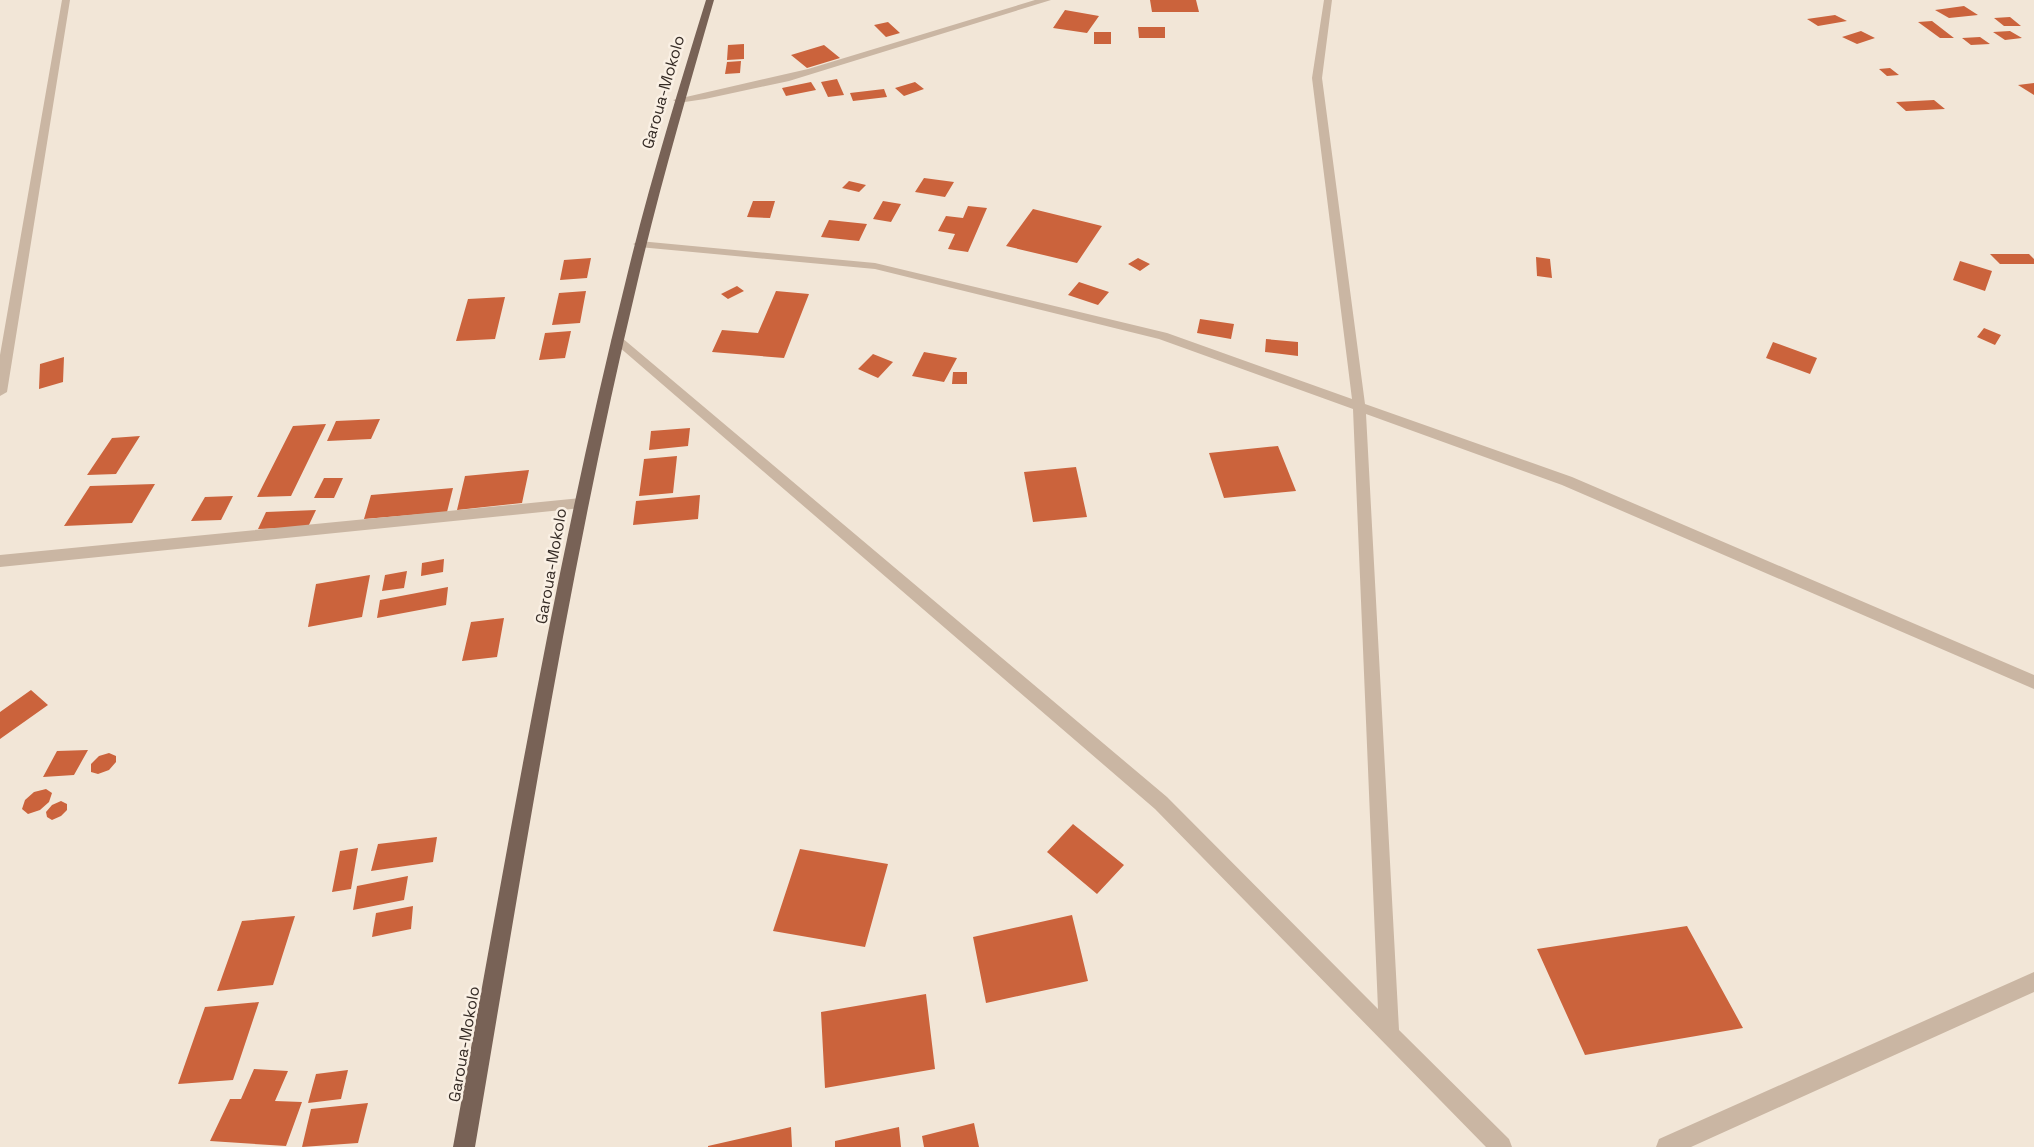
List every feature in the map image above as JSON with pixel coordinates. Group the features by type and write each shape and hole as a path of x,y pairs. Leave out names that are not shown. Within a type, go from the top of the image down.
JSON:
{"main road":[{"name":"Garoua-Mokolo","path":"464,1147 580,503 639,244 678,100 710,0"}],"street":[{"path":"0,392 66,0"},
{"path":"678,100 739,91 891,48 1016,6 1047,0"},
{"path":"1328,0 1317,78 1359,406 1389,1034"},
{"path":"639,244 875,266 1163,336 1567,481 2034,682"},
{"path":"617,340 1161,803 1501,1147"},
{"path":"0,561 580,503"},
{"path":"1667,1147 2034,982"}],"building":[{"path":"1150,0 1196,0 1199,12 1152,12"},
{"path":"1964,6 1978,15 1949,18 1935,10"},
{"path":"1065,10 1099,16 1087,33 1053,28"},
{"path":"1835,15 1847,21 1818,26 1807,19"},
{"path":"2010,17 2021,26 2004,26 1994,18"},
{"path":"1932,21 1954,38 1940,38 1918,22"},
{"path":"888,22 900,33 886,37 874,25"},
{"path":"1138,27 1165,27 1165,38 1139,38"},
{"path":"1861,31 1875,38 1857,44 1842,37"},
{"path":"2010,31 2022,38 2005,40 1993,32"},
{"path":"1094,32 1111,32 1111,44 1094,44"},
{"path":"1980,37 1990,44 1971,45 1962,38"},
{"path":"744,44 744,59 727,60 728,45"},
{"path":"824,45 840,58 807,68 791,55"},
{"path":"741,61 740,73 725,74 727,62"},
{"path":"1890,68 1899,75 1887,76 1879,69"},
{"path":"837,79 844,95 828,97 821,82"},
{"path":"811,82 816,90 786,96 782,88"},
{"path":"915,82 924,89 904,96 895,88"},
{"path":"2034,83 2034,95 2018,85"},
{"path":"884,89 887,97 853,101 850,93"},
{"path":"1934,100 1945,109 1906,111 1896,102"},
{"path":"924,178 954,182 945,197 915,192"},
{"path":"849,181 866,185 859,192 842,188"},
{"path":"753,201 775,201 770,218 747,217"},
{"path":"883,201 901,204 891,222 873,219"},
{"path":"968,206 987,208 968,252 948,249 955,234 938,231 946,216 963,218"},
{"path":"1033,209 1102,226 1077,263 1006,246"},
{"path":"829,220 867,224 859,241 821,237"},
{"path":"1990,254 2029,254 2034,259 2034,264 2000,264"},
{"path":"1536,257 1550,259 1552,278 1537,276"},
{"path":"591,258 587,278 560,280 564,260"},
{"path":"1138,258 1150,264 1140,271 1128,264"},
{"path":"1960,261 1992,271 1985,291 1953,280"},
{"path":"1079,282 1109,292 1098,305 1068,295"},
{"path":"737,286 744,291 728,299 721,294"},
{"path":"586,291 580,323 552,325 559,293"},
{"path":"776,291 809,294 784,358 712,352 722,330 758,333"},
{"path":"505,297 495,339 456,341 468,299"},
{"path":"1200,319 1234,324 1231,339 1197,333"},
{"path":"1984,328 2001,335 1995,345 1977,337"},
{"path":"571,331 565,358 539,360 545,333"},
{"path":"1266,339 1298,342 1298,356 1265,352"},
{"path":"1773,342 1817,358 1810,374 1766,358"},
{"path":"924,352 957,358 944,382 912,376"},
{"path":"873,354 893,362 878,378 858,369"},
{"path":"64,357 63,382 39,389 40,364"},
{"path":"953,372 967,372 967,384 952,384"},
{"path":"380,419 371,439 327,441 336,421"},
{"path":"326,424 291,496 257,497 293,426"},
{"path":"690,428 688,446 649,450 651,431"},
{"path":"140,436 116,474 87,475 112,438"},
{"path":"1278,446 1296,491 1224,498 1209,453"},
{"path":"677,456 673,493 639,496 644,459"},
{"path":"1076,467 1087,517 1033,522 1024,472"},
{"path":"529,470 522,503 457,510 465,476"},
{"path":"324,478 343,478 334,498 314,498"},
{"path":"155,484 132,523 64,526 90,486"},
{"path":"453,488 447,512 364,519 371,495"},
{"path":"700,495 698,519 633,525 636,501"},
{"path":"233,496 221,520 191,521 205,497"},
{"path":"316,510 308,527 258,529 266,512"},
{"path":"444,559 443,572 421,576 422,563"},
{"path":"407,571 404,588 382,591 385,575"},
{"path":"370,575 362,617 308,627 316,584"},
{"path":"448,587 446,605 377,618 380,600"},
{"path":"504,618 497,657 462,661 471,622"},
{"path":"31,690 48,705 0,739 0,712"},
{"path":"88,750 74,775 43,777 57,751"},
{"path":"109,753 116,756 116,762 109,770 98,774 91,772 91,764 99,756"},
{"path":"46,789 52,793 49,802 40,810 28,814 22,809 25,800 34,792"},
{"path":"61,801 67,804 67,810 52,820 47,817 46,812 52,805"},
{"path":"1073,824 1124,865 1097,894 1047,852"},
{"path":"437,837 433,862 371,871 378,844"},
{"path":"358,848 351,889 332,892 340,851"},
{"path":"800,849 888,864 865,947 773,931"},
{"path":"408,876 404,900 353,910 357,886"},
{"path":"413,906 411,929 372,937 376,913"},
{"path":"1072,915 1088,981 986,1003 973,937"},
{"path":"295,916 273,985 217,991 242,921"},
{"path":"1687,926 1743,1028 1585,1055 1537,949"},
{"path":"926,994 935,1069 825,1088 821,1012"},
{"path":"259,1002 233,1080 178,1084 205,1007"},
{"path":"254,1069 288,1071 275,1101 302,1102 286,1146 210,1141 230,1099 241,1099"},
{"path":"348,1070 341,1099 308,1103 316,1074"},
{"path":"368,1103 358,1143 302,1147 311,1109"},
{"path":"974,1123 979,1147 924,1147 922,1136"},
{"path":"791,1127 792,1147 708,1147 708,1146"},
{"path":"899,1127 901,1147 835,1147 835,1141"}]}
